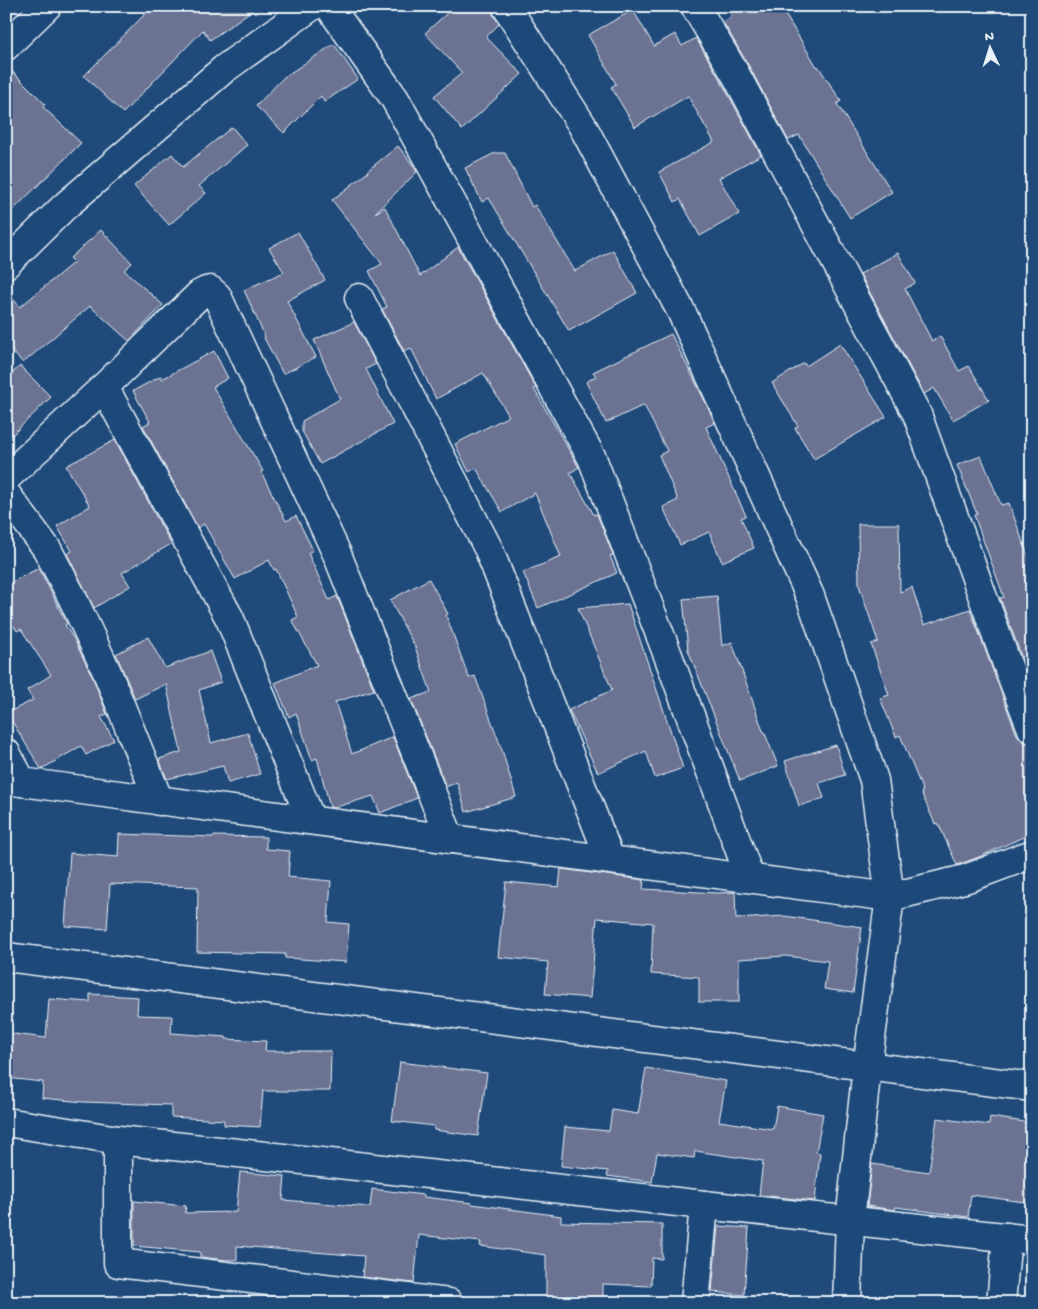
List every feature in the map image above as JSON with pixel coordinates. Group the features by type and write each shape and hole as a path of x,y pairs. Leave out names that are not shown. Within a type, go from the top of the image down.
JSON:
{"street":[{"path":"6,46 47,6"},
{"path":"6,264 64,207 224,69 312,6"},
{"path":"329,6 395,99 592,458 669,658 750,878"},
{"path":"506,6 582,125 682,313 810,596 874,780 890,896 867,1067 850,1221 847,1303"},
{"path":"695,6 736,75 917,414 1003,655 1032,729"},
{"path":"6,478 200,294 210,290 213,292 217,296 337,554 450,838"},
{"path":"360,298 489,550 610,859"},
{"path":"104,387 230,619 311,820"},
{"path":"6,494 46,549 74,599 108,672 159,800"},
{"path":"6,753 14,781 890,896 965,879 1032,854"},
{"path":"6,957 1032,1087"},
{"path":"6,1122 118,1140 1019,1238 1001,1303"},
{"path":"118,1140 118,1263 363,1298 449,1303"},
{"path":"695,1303 704,1205"}],"building":[{"path":"153,6 258,6 210,40 203,30 123,113 84,76"},
{"path":"455,6 490,6 499,24 486,37 522,74 462,130 434,96 462,73 425,33"},
{"path":"726,6 780,6 817,67 841,101 837,104 892,192 850,218 799,135 788,140 723,22 732,17"},
{"path":"633,10 654,46 675,34 682,46 696,38 761,155 719,178 739,214 700,236 680,199 675,202 659,172 714,142 688,96 635,127 611,87 616,84 588,35"},
{"path":"334,44 358,79 324,102 321,96 284,133 256,106 284,77"},
{"path":"6,65 45,104 43,107 81,143 6,217"},
{"path":"232,127 247,145 199,186 206,193 169,225 134,186 172,154 183,167"},
{"path":"398,146 417,172 375,213 385,207 420,276 458,247 536,388 534,389 579,467 570,473 594,515 597,514 613,555 610,556 617,573 538,608 523,572 561,557 535,493 502,512 476,468 469,472 455,444 509,416 483,373 436,399 411,348 404,351 382,309 387,307 369,271 382,264 332,200"},
{"path":"495,153 505,153 532,207 535,205 575,271 613,250 637,293 569,331 489,198 482,202 465,168"},
{"path":"101,230 132,263 124,270 163,305 129,341 90,306 23,363 6,345 6,291 20,307 74,262 70,258"},
{"path":"298,232 325,280 287,301 316,357 283,374 264,338 244,290 284,272 269,248"},
{"path":"898,253 915,283 905,289 932,341 940,336 959,371 969,366 989,400 953,420 934,388 924,394 860,274"},
{"path":"354,322 376,364 366,369 393,424 320,464 302,431 302,421 340,399 314,340"},
{"path":"671,334 715,423 706,427 746,516 741,518 754,548 722,562 709,532 680,545 663,507 678,500 659,455 667,451 644,405 606,423 586,382 596,376 593,372"},
{"path":"840,344 886,417 814,459 795,428 798,426 772,383 804,363 806,366"},
{"path":"214,351 228,378 213,387 263,471 261,472 286,521 296,516 313,550 308,553 329,600 337,596 374,690 335,702 352,754 393,737 417,798 380,813 373,796 333,808 330,807 317,758 312,760 296,713 289,717 275,683 317,665 292,620 298,617 276,569 274,570 269,560 235,579 204,524 198,528 143,426 150,422 133,391 161,376 162,379"},
{"path":"20,366 51,397 6,441 6,379"},
{"path":"115,440 171,544 122,573 130,586 94,608 67,554 72,551 57,526 90,506 66,466"},
{"path":"981,456 1001,505 1009,503 1032,567 1032,685 1000,598 1004,597 974,515 977,514 957,465"},
{"path":"858,524 899,524 900,592 912,587 924,625 970,609 1017,735 1023,741 1032,744 1032,833 957,865 938,823 935,824 900,735 896,737 880,698 889,695 871,644 878,642 859,585"},
{"path":"39,568 67,624 65,625 93,678 107,714 101,717 114,740 86,755 81,746 42,769 7,713 33,700 27,690 51,675 21,629 17,631 14,626 6,631 6,585"},
{"path":"429,579 448,614 446,615 469,678 475,676 502,750 516,797 466,812 457,782 446,787 411,699 431,692 415,647 390,600"},
{"path":"717,596 722,646 732,642 763,731 778,766 740,781 688,650 683,599"},
{"path":"628,604 683,768 655,778 646,751 598,773 569,710 612,690 578,608"},
{"path":"148,637 165,668 210,651 221,682 199,690 211,743 248,733 260,774 228,783 223,766 167,779 159,759 181,752 166,684 135,699 116,654"},
{"path":"836,745 845,775 819,783 824,798 799,806 785,761"},
{"path":"119,834 266,837 266,849 290,851 288,877 331,881 328,922 349,924 346,962 285,958 285,954 197,952 198,887 110,884 107,929 65,926 70,853 118,857"},
{"path":"561,869 644,880 643,889 718,893 735,892 736,919 784,916 862,927 853,993 824,989 828,961 786,956 739,959 739,1002 699,1002 699,977 651,974 653,923 597,918 590,998 545,994 548,962 498,957 506,882 559,887"},
{"path":"90,994 138,997 137,1015 172,1016 171,1033 266,1041 265,1051 331,1051 330,1091 263,1091 260,1127 224,1125 224,1120 171,1117 171,1105 83,1102 42,1098 43,1082 6,1078 6,1033 46,1038 49,999 90,1002"},
{"path":"400,1062 487,1073 478,1136 434,1130 434,1126 392,1121"},
{"path":"646,1068 726,1081 719,1121 773,1129 777,1106 823,1114 816,1152 820,1153 815,1201 759,1195 763,1161 695,1151 694,1158 657,1153 652,1182 607,1176 608,1171 561,1166 565,1127 609,1131 612,1110 638,1114"},
{"path":"990,1117 1032,1123 1032,1203 971,1195 968,1217 896,1207 895,1210 867,1206 872,1164 929,1172 937,1118 989,1125"},
{"path":"240,1172 285,1176 283,1200 370,1207 372,1189 561,1216 561,1222 662,1224 662,1259 652,1258 651,1286 603,1284 603,1303 546,1303 546,1255 480,1246 481,1242 419,1235 414,1283 362,1277 364,1256 237,1246 237,1260 227,1260 200,1257 200,1252 134,1246 134,1201 186,1206 185,1213 236,1212"},
{"path":"718,1226 749,1228 744,1295 712,1292"}]}
